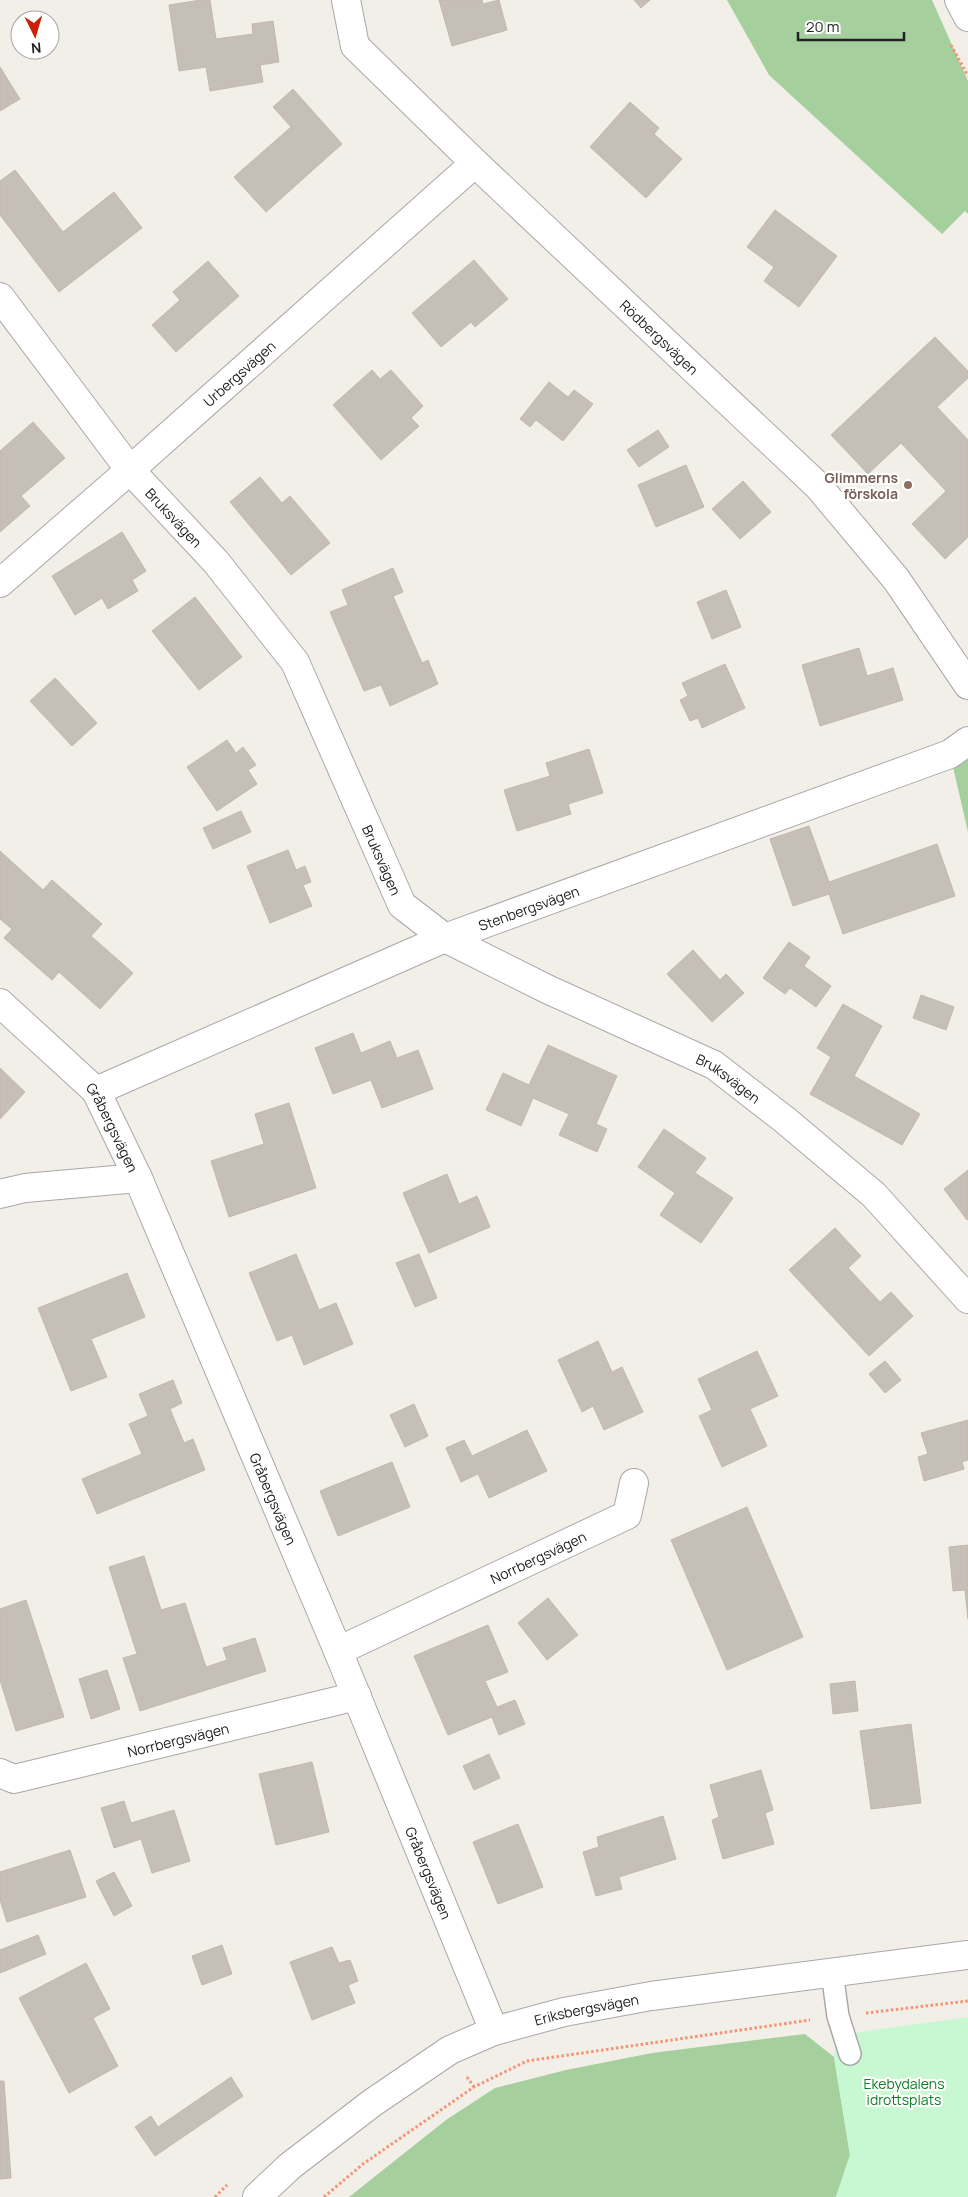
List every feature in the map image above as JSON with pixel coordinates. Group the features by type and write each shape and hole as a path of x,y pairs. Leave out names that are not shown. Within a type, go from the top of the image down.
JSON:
{"street":[{"name":"Rödbergsvägen","path":"346,0 355,46 475,163 818,486 896,579 968,685"},
{"path":"959,0 968,17"},
{"name":"Urbergsvägen","path":"0,583 475,163"},
{"name":"Bruksvägen","path":"0,296 130,470 216,562 294,662 402,906 445,938 547,989 714,1065 785,1120 874,1196 968,1299"},
{"name":"Stenbergsvägen","path":"96,1091 445,938 950,754 968,741"},
{"name":"Gråbergsvägen","path":"0,1003 96,1091 138,1178 357,1696 494,2030"},
{"path":"0,1194 24,1188 138,1178"},
{"name":"Norrbergsvägen","path":"338,1651 627,1515 634,1483"},
{"name":"Norrbergsvägen","path":"0,1773 14,1779 357,1696"},
{"name":"Eriksbergsvägen","path":"257,2197 290,2166 372,2103 450,2050 494,2030 564,2012 651,1996 968,1955"}],"lane":[{"path":"832,1972 838,2016 850,2054"}],"path":[{"path":"324,2197 363,2164 474,2087 527,2061 838,2016 968,2001"}],"green space":[{"path":"727,0 932,0 968,81 968,214 965,211 942,234 769,75"},
{"path":"968,741 968,832 950,754"},
{"name":"Ekebydalens idrottsplats","path":"968,2017 968,2197 836,2197 850,2155 834,2057 837,2035"},
{"path":"805,2034 834,2057 850,2155 836,2197 349,2197 446,2120 495,2088 566,2070 652,2053"}],"building":[{"path":"210,0 216,39 253,34 252,24 273,21 279,62 260,65 263,82 210,91 206,67 179,71 169,5"},
{"path":"439,0 482,0 483,4 499,0 507,30 452,46"},
{"path":"634,0 650,0 641,8"},
{"path":"0,67 20,99 0,111"},
{"path":"293,89 342,144 266,212 234,177 291,127 273,107"},
{"path":"630,102 659,128 654,134 682,159 646,198 590,147"},
{"path":"15,170 63,232 114,192 142,228 59,292 0,215 0,181"},
{"path":"775,210 837,256 799,307 764,281 774,267 747,247"},
{"path":"474,260 508,299 475,327 471,322 441,347 412,313"},
{"path":"208,261 239,296 176,352 152,325 180,300 173,292"},
{"name":"Glimmerns förskola","path":"935,337 968,371 968,378 937,407 968,440 968,537 945,559 912,524 946,491 901,443 868,474 831,435"},
{"path":"372,370 380,379 391,370 423,406 411,418 419,426 381,460 333,405"},
{"path":"549,382 568,397 574,390 593,404 563,441 536,420 530,427 520,419"},
{"path":"33,422 65,458 21,496 30,506 0,532 0,451"},
{"path":"658,430 669,447 639,467 627,450"},
{"path":"686,465 704,507 656,527 638,485"},
{"path":"260,477 282,503 290,496 330,543 291,575 230,502"},
{"path":"743,481 771,512 740,539 712,509"},
{"path":"122,532 146,571 132,580 138,591 108,609 102,598 75,615 52,576"},
{"path":"393,568 403,592 393,596 422,663 428,660 438,684 390,706 381,685 364,691 330,612 348,605 342,590"},
{"path":"726,590 741,627 712,639 697,602"},
{"path":"195,597 242,657 199,690 152,631"},
{"path":"859,648 867,676 893,668 903,700 820,726 802,665"},
{"path":"725,664 745,708 702,728 698,718 690,721 680,700 688,696 682,683"},
{"path":"55,678 97,723 72,746 30,701"},
{"path":"227,740 236,753 243,747 256,765 248,770 257,784 217,811 187,767"},
{"path":"589,749 603,793 568,804 571,814 517,831 504,790 550,776 546,763"},
{"path":"241,811 251,832 213,849 203,828"},
{"path":"809,826 829,882 937,844 955,896 843,934 829,894 793,906 770,839"},
{"path":"288,850 296,870 305,866 311,882 303,885 312,906 270,923 247,866"},
{"path":"0,851 43,890 52,880 102,924 91,936 133,973 100,1009 59,972 52,980 4,938 12,929 0,919"},
{"path":"789,942 810,957 804,966 831,986 816,1007 790,988 785,994 763,978"},
{"path":"693,950 720,980 726,974 744,993 712,1022 667,974"},
{"path":"921,995 954,1007 946,1030 913,1018"},
{"path":"843,1004 882,1026 854,1076 920,1114 902,1145 810,1094 831,1057 817,1048"},
{"path":"353,1033 361,1053 390,1041 397,1058 418,1050 433,1089 382,1108 371,1080 333,1094 315,1048"},
{"path":"548,1045 617,1076 596,1124 607,1129 597,1152 559,1135 569,1114 533,1098 521,1126 486,1110 503,1073 529,1085"},
{"path":"0,1068 25,1092 0,1119"},
{"path":"289,1103 316,1188 229,1217 211,1161 264,1144 255,1114"},
{"path":"664,1129 706,1158 695,1173 733,1198 701,1243 660,1215 675,1193 638,1167"},
{"path":"968,1170 968,1219 967,1220 944,1189"},
{"path":"447,1174 459,1204 477,1196 490,1227 429,1253 403,1193"},
{"path":"835,1228 861,1256 848,1268 880,1302 891,1292 913,1316 869,1356 789,1270"},
{"path":"296,1254 319,1310 336,1303 353,1344 304,1365 292,1335 277,1341 249,1273"},
{"path":"419,1254 437,1298 415,1307 396,1263"},
{"path":"127,1273 145,1317 91,1339 107,1377 71,1391 38,1308"},
{"path":"598,1341 612,1372 622,1367 643,1412 604,1430 593,1406 582,1412 558,1360"},
{"path":"757,1351 778,1396 750,1409 767,1446 722,1467 699,1416 712,1410 698,1379"},
{"path":"885,1361 901,1380 885,1393 869,1374"},
{"path":"173,1380 182,1403 170,1409 184,1443 193,1439 205,1470 97,1514 82,1479 142,1454 129,1424 148,1416 139,1394"},
{"path":"414,1404 428,1436 405,1447 390,1415"},
{"path":"968,1420 968,1460 962,1462 964,1469 924,1481 918,1457 928,1454 921,1433"},
{"path":"527,1430 547,1471 489,1498 478,1474 461,1482 446,1448 464,1440 472,1456"},
{"path":"392,1462 410,1507 338,1536 320,1491"},
{"path":"747,1507 803,1637 727,1670 671,1540"},
{"path":"968,1545 968,1619 965,1590 953,1591 949,1547"},
{"path":"144,1556 161,1610 185,1603 206,1667 227,1660 223,1648 255,1638 266,1671 140,1711 123,1658 137,1654 109,1567"},
{"path":"548,1598 578,1635 547,1660 518,1623"},
{"path":"26,1600 64,1717 16,1731 0,1680 0,1609"},
{"path":"488,1625 508,1672 485,1681 497,1707 515,1700 525,1724 499,1735 492,1717 448,1735 414,1656"},
{"path":"107,1670 120,1709 91,1719 79,1679"},
{"path":"855,1681 858,1711 833,1714 830,1684"},
{"path":"911,1724 921,1803 871,1809 860,1731"},
{"path":"489,1754 500,1778 474,1790 463,1766"},
{"path":"312,1762 329,1832 276,1845 259,1774"},
{"path":"761,1770 773,1810 765,1813 774,1844 723,1859 712,1820 719,1817 710,1785"},
{"path":"124,1801 131,1823 174,1810 190,1861 152,1873 141,1839 114,1848 101,1808"},
{"path":"663,1816 676,1859 619,1877 622,1889 596,1896 583,1852 599,1847 597,1837"},
{"path":"518,1824 543,1887 498,1904 473,1842"},
{"path":"70,1850 86,1897 7,1922 0,1900 0,1872"},
{"path":"114,1872 132,1906 114,1916 96,1881"},
{"path":"38,1935 46,1954 0,1973 0,1950"},
{"path":"222,1945 232,1974 202,1985 192,1956"},
{"path":"332,1947 339,1963 350,1960 358,1981 348,1985 355,2003 312,2020 290,1962"},
{"path":"86,1963 110,2009 93,2018 118,2066 69,2093 19,1998"},
{"path":"231,2077 243,2096 155,2156 135,2127 151,2116 158,2127"},
{"path":"0,2081 4,2081 11,2178 0,2179"}],"place":[{"name":"Glimmerns förskola","path":"908,485"}]}
